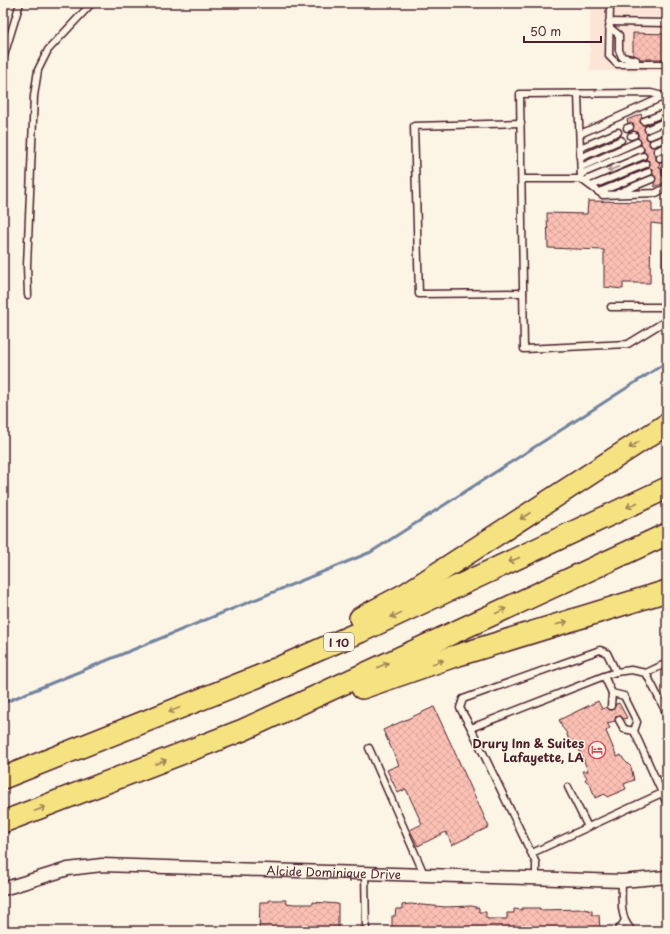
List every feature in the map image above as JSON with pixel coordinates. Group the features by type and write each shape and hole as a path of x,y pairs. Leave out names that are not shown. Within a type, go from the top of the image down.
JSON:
{"highway":[{"path":"205,697 343,628 407,593 667,424"},
{"name":"I 10","path":"3,778 257,677 360,632 667,488"},
{"path":"243,730 667,534"},
{"path":"3,822 243,730 445,660 667,591"}],"street":[{"name":"Alcide Dominique Drive","path":"3,889 68,869 102,865 622,881 667,877"}],"lane":[{"path":"3,59 20,3"},
{"path":"28,295 27,266 34,96 38,70 48,50 92,3"},
{"path":"610,3 609,56 617,64 667,64"},
{"path":"609,25 667,23"},
{"path":"609,25 619,34 619,50 622,57 630,60 667,60"},
{"path":"666,97 651,93 520,94 524,349 628,344 666,320 667,251"},
{"path":"578,94 582,178 603,196 656,193 667,187"},
{"path":"580,134 666,97"},
{"path":"644,121 667,112"},
{"path":"648,129 667,120"},
{"path":"521,123 414,126 419,294 523,293"},
{"path":"650,136 667,128"},
{"path":"580,148 618,132"},
{"path":"654,144 667,138"},
{"path":"580,158 621,140"},
{"path":"581,167 637,142"},
{"path":"657,151 667,146"},
{"path":"582,178 640,149"},
{"path":"660,158 667,155"},
{"path":"522,179 582,178 643,156"},
{"path":"591,186 646,164"},
{"path":"599,192 649,172"},
{"path":"614,195 652,179"},
{"path":"611,307 666,307"},
{"path":"536,878 536,863 532,853 460,708 463,698 600,650 607,653 616,672"},
{"path":"471,728 616,672 631,670 646,673 667,663"},
{"path":"646,673 667,714"},
{"path":"604,676 612,692 611,706"},
{"path":"612,692 624,696 637,722 634,731 667,804"},
{"path":"619,720 624,729 634,731"},
{"path":"369,748 424,874"},
{"path":"568,787 588,827"},
{"path":"532,853 662,793"},
{"path":"365,872 366,931"},
{"path":"622,881 622,910 624,922 630,928 630,931"},
{"path":"618,931 624,922"}],"shaded area":[{"path":"590,3 667,3 667,71 590,71"}],"building":[{"path":"633,33 667,34 667,59 640,59 633,55"},
{"path":"641,114 642,117 640,122 642,125 646,125 644,129 647,133 646,138 649,140 650,146 655,147 653,151 656,155 656,160 660,162 659,167 662,170 662,176 667,178 667,181 655,187 654,183 656,178 653,175 652,169 648,168 650,164 649,161 646,160 647,155 644,152 644,147 641,145 641,141 638,138 638,133 632,131 634,125 628,123 627,120"},
{"path":"588,201 652,202 652,212 667,212 667,225 651,223 650,283 623,283 623,289 604,287 604,250 548,248 547,213 587,214"},
{"name":"Drury Inn & Suites Lafayette, LA","path":"598,701 602,709 607,707 610,710 613,710 616,704 619,703 627,718 623,719 621,716 616,716 615,721 607,723 610,728 606,731 617,757 621,755 631,767 634,780 624,784 626,789 607,797 605,794 595,798 590,784 585,780 587,777 582,771 588,771 577,744 571,746 566,732 561,726 562,725 559,720"},
{"path":"434,707 489,827 452,845 446,832 418,846 410,830 422,824 406,789 398,793 387,770 399,765 383,730"},
{"path":"269,900 286,900 286,903 294,904 313,904 313,902 338,904 338,931 259,931 260,902 269,902"},
{"path":"410,904 446,907 472,906 479,908 479,912 486,912 486,918 489,919 507,919 507,913 514,913 514,909 522,910 522,908 540,908 540,910 584,909 592,911 592,915 599,915 600,931 395,931 395,927 392,926 392,916 395,916 396,909 402,909 402,905"}],"waterway":[{"path":"3,703 371,552 667,362"}],"place":[{"name":"Drury Inn & Suites Lafayette, LA","path":"597,750"}]}
